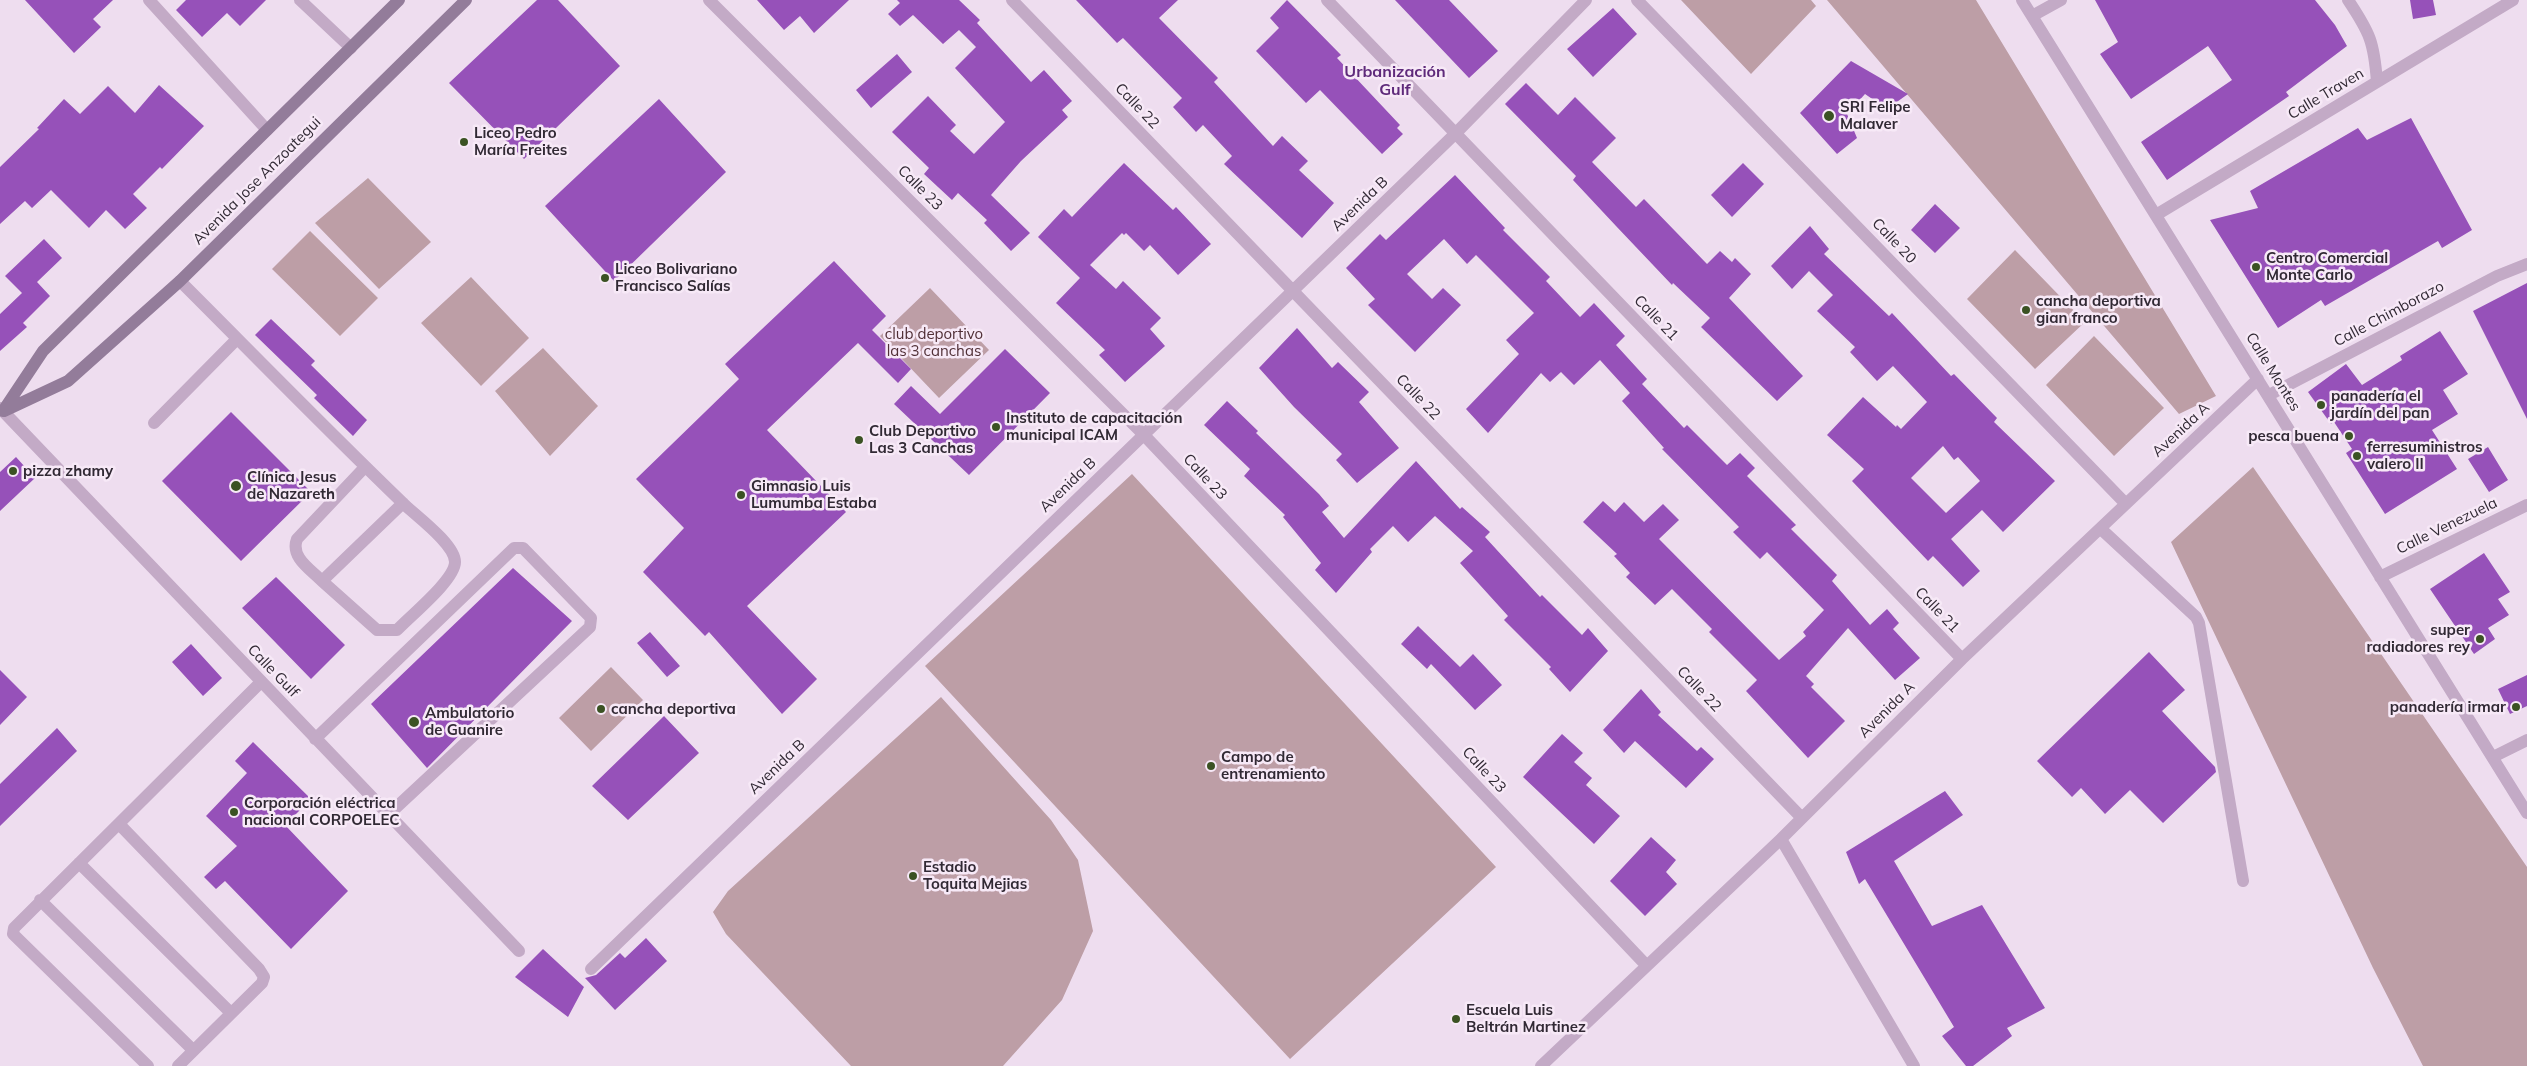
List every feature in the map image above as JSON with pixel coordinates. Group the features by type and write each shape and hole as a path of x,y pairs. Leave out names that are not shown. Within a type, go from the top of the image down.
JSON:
{"street":[{"path":"149,0 267,130"},
{"path":"300,0 351,48"},
{"name":"Avenida Jose Anzoategui","path":"1,411 43,351 399,0"},
{"name":"Avenida Jose Anzoategui","path":"1,411 68,381 180,281 466,0"},
{"name":"Calle 23","path":"709,0 1143,434 1646,965"},
{"name":"Calle 22","path":"1012,0 1801,817"},
{"name":"Calle 21","path":"1326,0 1962,659"},
{"name":"Avenida B","path":"590,969 1143,434 1294,292 1456,133 1586,0"},
{"name":"Calle 20","path":"1638,0 2126,504"},
{"name":"Calle Montes","path":"2022,0 2527,813"},
{"path":"2032,16 2061,0"},
{"path":"2348,0 2371,37 2375,52 2377,82"},
{"name":"Calle Traven","path":"2156,215 2513,0"},
{"name":"Calle Chimborazo","path":"2269,396 2497,276 2527,264"},
{"path":"180,281 366,467 452,549 455,562 451,575 397,630 377,630 297,556 294,546 297,540 366,467"},
{"path":"154,423 238,339"},
{"name":"Avenida A","path":"1541,1066 1781,839 1962,659 2258,379"},
{"name":"Calle Gulf","path":"1,411 519,951"},
{"path":"322,581 403,503"},
{"name":"Calle Venezuela","path":"2380,577 2527,504"},
{"path":"2101,528 2196,617 2199,623 2244,881"},
{"path":"315,739 514,548 523,548 591,618 592,624 584,633 388,815"},
{"path":"148,1066 13,934 14,928 19,920 119,824 261,682"},
{"path":"2493,757 2527,740"},
{"path":"119,824 259,969 264,977 262,982 178,1066"},
{"path":"1781,839 1914,1066"},
{"path":"79,863 231,1013"},
{"path":"40,900 193,1050"}],"green space":[{"path":"1681,0 1811,0 1816,6 1751,74"},
{"path":"1827,0 1976,0 2216,396 2179,414"},
{"path":"368,178 431,242 379,289 315,223"},
{"path":"310,231 378,298 340,336 272,269"},
{"name":"cancha deportiva gian franco","path":"2015,250 2085,322 2035,369 1967,299"},
{"path":"471,277 529,338 481,386 421,323"},
{"name":"club deportivo las 3 canchas","path":"930,288 989,350 939,398 880,336"},
{"path":"2094,336 2164,408 2114,456 2046,385"},
{"path":"543,348 598,406 550,456 495,391"},
{"path":"2253,467 2527,867 2527,1066 2423,1066 2373,968 2171,542"},
{"name":"Campo de entrenamiento","path":"1132,474 1496,867 1290,1059 925,666"},
{"name":"cancha deportiva","path":"611,667 643,700 591,751 559,718"},
{"name":"Estadio Toquita Mejias","path":"941,697 1051,820 1078,860 1093,931 1062,1000 1003,1066 851,1066 726,934 713,912 728,891"}],"building":[{"path":"25,0 113,0 93,19 101,27 74,53"},
{"path":"186,0 266,0 240,26 227,13 202,37 176,10"},
{"path":"537,0 558,0 620,66 524,159 449,83"},
{"path":"757,0 849,0 814,33 800,16 784,30"},
{"path":"897,0 959,0 980,20 977,23 1031,82 1044,70 1072,101 1062,110 1068,117 1021,161 991,195 1030,233 1011,251 984,223 987,220 958,193 952,200 924,174 929,168 892,132 928,96 956,125 950,131 974,154 1005,122 955,68 976,47 959,30 943,44 913,15 900,26 888,14 900,3"},
{"path":"1076,0 1178,0 1159,18 1218,78 1214,82 1273,146 1282,136 1308,161 1299,170 1334,203 1302,238 1224,164 1232,156 1203,125 1196,132 1173,107 1182,98 1123,38 1117,43"},
{"path":"1287,0 1341,55 1337,58 1400,125 1397,128 1403,134 1382,154 1320,90 1306,103 1256,51 1279,28 1270,18"},
{"path":"1395,0 1449,0 1498,51 1469,78"},
{"path":"2095,0 2315,0 2335,25 2347,46 2286,92 2289,96 2167,180 2141,142 2232,80 2208,46 2131,99 2100,54 2118,42"},
{"path":"2410,0 2433,0 2436,15 2413,19"},
{"path":"1613,8 1637,34 1593,77 1567,49"},
{"path":"897,54 912,72 871,108 856,90"},
{"path":"1851,61 1908,94 1887,109 1865,94 1847,114 1857,138 1837,154 1800,113"},
{"path":"1526,83 1558,115 1575,97 1616,138 1592,162 1636,207 1644,199 1707,264 1720,251 1732,262 1735,258 1751,274 1729,298 1803,376 1777,401 1701,327 1710,318 1673,283 1672,285 1573,180 1576,176 1505,104"},
{"path":"159,85 204,126 162,169 160,167 133,194 147,208 125,229 106,210 89,228 51,190 32,208 25,201 0,224 0,167 39,129 37,128 64,99 80,114 108,86 135,113"},
{"path":"659,99 726,172 614,281 545,206"},
{"path":"2411,118 2472,230 2442,248 2438,241 2325,306 2321,300 2278,328 2210,220 2258,208 2250,191 2358,128 2367,140"},
{"path":"1124,163 1173,210 1176,207 1211,244 1178,275 1150,245 1144,251 1126,233 1124,235 1122,233 1090,265 1116,289 1123,281 1161,318 1150,329 1165,346 1125,382 1099,355 1105,350 1056,303 1080,278 1038,237 1064,209 1072,217"},
{"path":"1743,163 1764,184 1732,217 1711,195"},
{"path":"1455,175 1505,228 1503,230 1550,277 1546,281 1580,317 1594,303 1625,336 1616,345 1647,379 1642,384 1684,428 1687,425 1727,465 1740,453 1755,468 1747,476 1796,525 1791,529 1837,575 1832,581 1870,625 1887,609 1899,623 1893,629 1920,658 1895,680 1848,628 1806,676 1814,684 1811,687 1845,721 1808,758 1746,691 1757,680 1709,632 1712,629 1672,589 1655,605 1626,577 1630,573 1614,556 1617,554 1583,522 1603,501 1615,512 1624,502 1644,522 1663,504 1679,520 1659,539 1779,660 1806,636 1803,632 1824,610 1767,552 1760,559 1733,532 1739,527 1662,449 1664,448 1622,401 1630,393 1600,360 1574,385 1561,372 1550,382 1541,373 1488,433 1466,409 1519,354 1506,340 1534,313 1476,255 1467,264 1444,239 1407,274 1432,299 1443,288 1461,305 1415,352 1368,305 1375,299 1346,268 1380,234 1386,240"},
{"path":"1935,204 1960,228 1935,253 1911,230"},
{"path":"1810,226 1829,249 1824,254 1889,316 1892,313 1951,376 1954,374 1997,418 1994,422 2055,481 2003,532 1982,510 1951,539 1980,571 1963,587 1933,556 1928,561 1852,481 1864,469 1827,435 1863,397 1896,427 1897,425 1901,429 1927,402 1893,366 1877,381 1850,352 1855,347 1817,311 1833,295 1809,271 1792,289 1771,266","holes":["1943,446 1954,460 1958,457 1980,481 1946,513 1911,478"]},
{"path":"44,239 62,258 37,282 50,296 23,323 27,327 0,351 0,314 22,293 5,276"},
{"path":"834,261 886,316 872,330 911,369 898,383 858,343 767,430 846,512 747,606 817,679 782,714 709,632 705,636 643,572 684,528 636,479 739,379 725,364"},
{"path":"2527,283 2527,419 2473,311"},
{"path":"271,319 315,361 311,365 367,420 353,436 314,398 317,395 255,335"},
{"path":"1297,328 1332,368 1338,362 1369,392 1359,402 1399,448 1357,483 1336,460 1342,454 1294,407 1259,368"},
{"path":"2440,331 2468,374 2443,390 2458,414 2432,430 2457,469 2385,514 2346,453 2352,449 2334,422 2331,424 2308,392 2346,364 2362,385 2402,360 2400,356"},
{"path":"1005,349 1050,393 969,475 894,404 911,386 940,414"},
{"path":"1227,401 1258,431 1256,433 1319,494 1329,506 1322,512 1344,538 1416,461 1460,509 1462,507 1490,532 1485,537 1540,597 1542,595 1582,635 1588,628 1608,651 1570,692 1549,669 1551,667 1504,620 1508,616 1460,563 1473,551 1435,516 1408,542 1393,526 1370,549 1372,552 1336,593 1315,570 1321,563 1283,517 1285,515 1244,476 1250,469 1204,425"},
{"name":"Clínica Jesus de Nazareth","path":"231,412 311,492 241,561 162,481"},
{"path":"2488,447 2508,480 2489,492 2468,459"},
{"path":"16,457 35,478 0,511 0,472"},
{"path":"2484,553 2510,592 2498,599 2509,615 2488,628 2495,639 2474,654 2430,589"},
{"path":"513,568 572,621 427,768 371,704"},
{"path":"276,577 345,645 311,679 242,608"},
{"path":"1418,626 1460,667 1473,654 1502,685 1475,710 1431,664 1427,669 1401,644"},
{"path":"650,632 680,666 667,677 637,643"},
{"path":"191,644 222,678 203,696 172,662"},
{"path":"2149,652 2185,690 2162,711 2215,767 2216,772 2163,823 2130,790 2105,814 2081,788 2072,797 2037,761"},
{"path":"0,670 27,697 0,725"},
{"path":"2527,675 2527,706 2510,714 2498,689"},
{"path":"1641,689 1661,712 1658,715 1697,751 1701,747 1714,759 1686,788 1635,741 1624,753 1603,730"},
{"path":"664,716 699,753 628,820 592,786"},
{"path":"57,728 77,751 0,826 0,784"},
{"path":"1562,734 1583,753 1574,762 1592,778 1586,785 1620,816 1594,844 1523,777"},
{"path":"253,742 311,799 285,825 348,891 291,949 225,881 216,889 204,877 237,846 206,816 247,773 235,761"},
{"path":"1945,791 1963,815 1894,861 1932,926 1982,905 2045,1008 2007,1028 2012,1036 1973,1066 1966,1066 1942,1036 1954,1027 1865,879 1859,884 1846,852"},
{"path":"1651,837 1676,860 1666,872 1677,884 1645,916 1610,881"},
{"path":"646,938 667,961 615,1010 585,978 596,975 620,953 625,958"},
{"path":"543,949 584,987 568,1017 515,977"}],"place":[{"name":"SRI Felipe Malaver","path":"1829,116"},
{"name":"Liceo Pedro María Freites","path":"464,142"},
{"name":"Centro Comercial Monte Carlo","path":"2256,267"},
{"name":"Liceo Bolivariano Francisco Salías","path":"605,278"},
{"name":"cancha deportiva gian franco","path":"2026,310"},
{"name":"panadería el jardín del pan","path":"2321,405"},
{"name":"Instituto de capacitación municipal ICAM","path":"996,427"},
{"name":"pesca buena","path":"2349,436"},
{"name":"Club Deportivo Las 3 Canchas","path":"859,440"},
{"name":"ferresuministros valero II","path":"2357,456"},
{"name":"pizza zhamy","path":"13,471"},
{"name":"Clínica Jesus de Nazareth","path":"236,486"},
{"name":"Gimnasio Luis Lumumba Estaba","path":"741,495"},
{"name":"super radiadores rey","path":"2480,639"},
{"name":"panadería irmar","path":"2516,707"},
{"name":"cancha deportiva","path":"601,709"},
{"name":"Ambulatorio de Guanire","path":"414,722"},
{"name":"Campo de entrenamiento","path":"1211,766"},
{"name":"Corporación eléctrica nacional CORPOELEC","path":"234,812"},
{"name":"Estadio Toquita Mejias","path":"913,876"},
{"name":"Escuela Luis Beltrán Martinez","path":"1456,1019"}],"district":[{"name":"Urbanización Gulf","path":"1395,81"}]}
